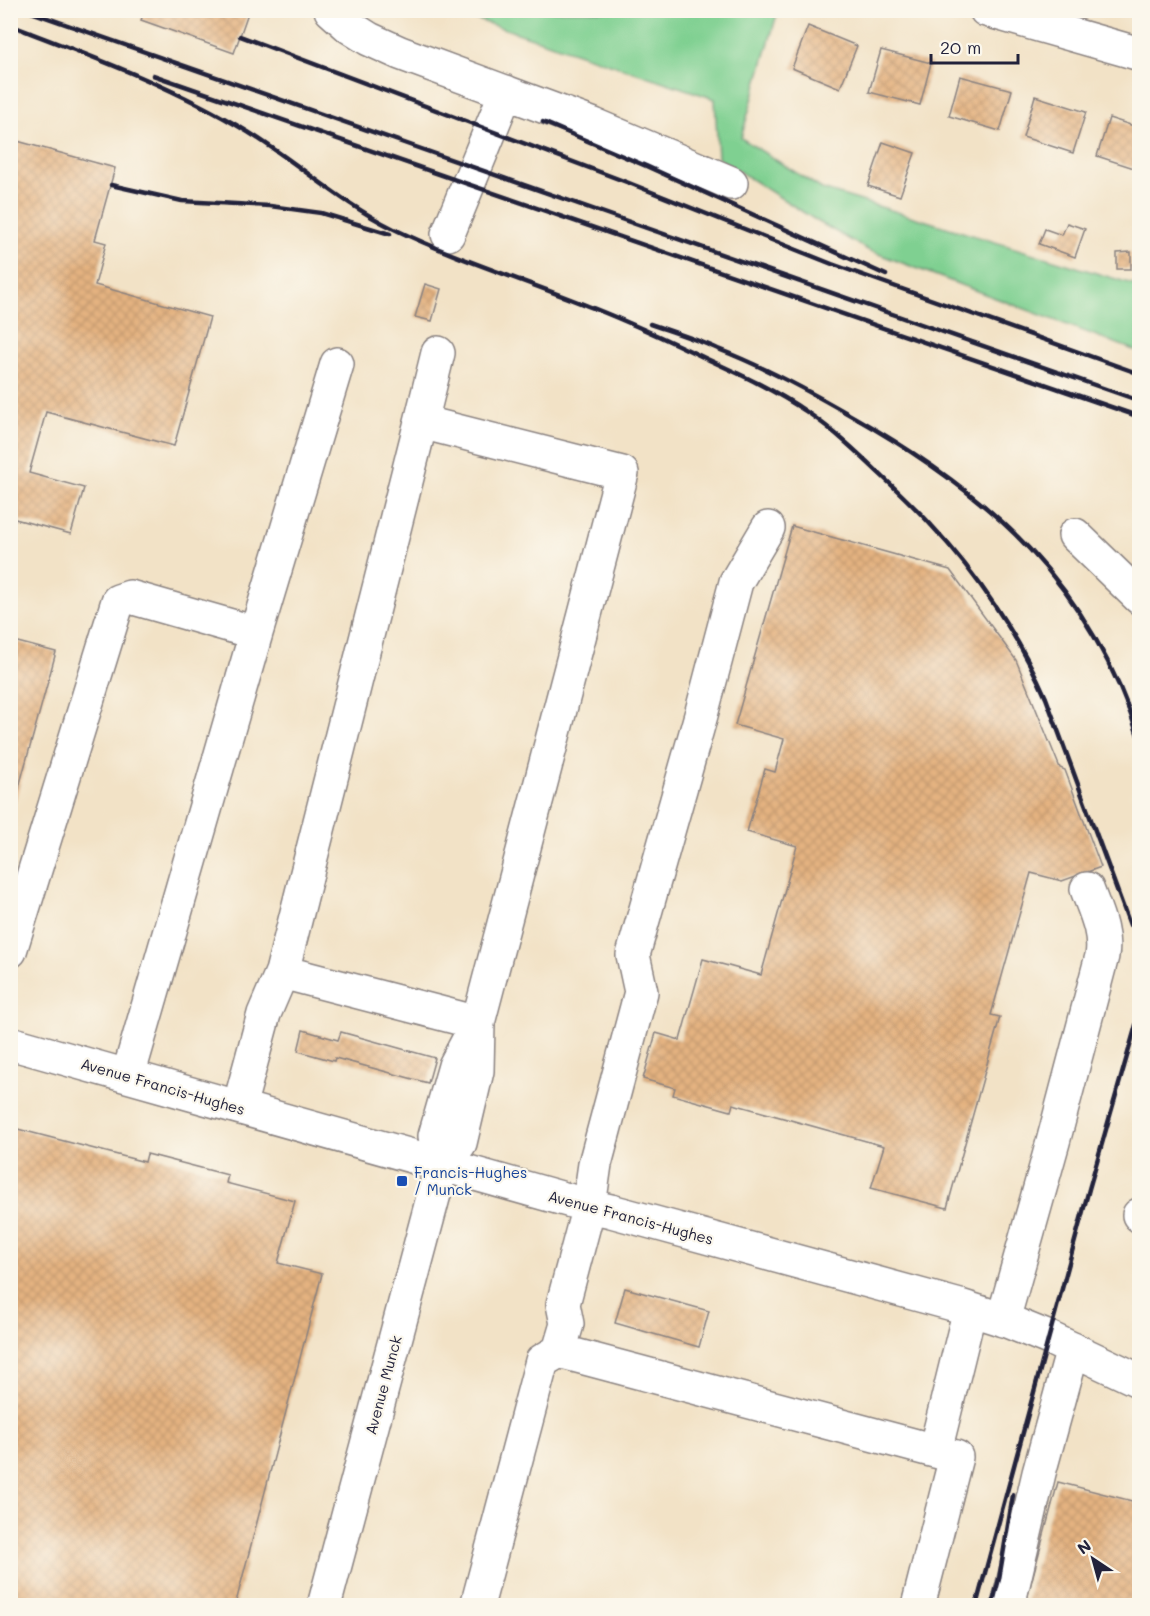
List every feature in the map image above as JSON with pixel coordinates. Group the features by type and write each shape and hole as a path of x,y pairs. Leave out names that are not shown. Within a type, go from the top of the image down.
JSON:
{"street":[{"path":"331,10 369,39 400,53 594,125 731,183"},
{"path":"986,10 1140,54"},
{"path":"448,234 506,92"},
{"path":"250,1111 286,1019 282,972 438,353"},
{"path":"128,1076 256,633 337,364"},
{"path":"420,422 622,473 478,1023 477,1071 460,1143 442,1164"},
{"path":"477,1605 542,1361 583,1312 600,1209 595,1164 641,992 633,955 701,716 736,582 768,528"},
{"path":"1075,535 1140,598"},
{"path":"10,951 118,601 130,597 256,633"},
{"path":"1003,1320 1102,956 1104,945 1102,932 1087,889"},
{"path":"282,972 478,1023"},
{"name":"Avenue Francis-Hughes","path":"10,1043 600,1209 970,1309 1049,1338 1140,1381"},
{"name":"Avenue Munck","path":"324,1605 442,1164"},
{"path":"935,1450 970,1309"},
{"path":"563,1337 956,1457 918,1605"},
{"path":"1008,1605 1039,1473 1073,1349"}],"green space":[{"path":"451,11 778,11 741,138 822,189 1139,286 1139,352 868,250 817,221 718,158 715,99"}],"building":[{"path":"145,10 249,10 234,53 141,20"},
{"path":"808,26 857,46 840,88 792,68"},
{"path":"881,50 931,63 920,105 869,92"},
{"path":"960,76 1012,90 1000,131 949,116"},
{"path":"1035,96 1086,112 1073,153 1023,137"},
{"path":"1109,118 1140,128 1140,170 1097,156"},
{"path":"10,139 115,168 95,240 106,243 95,285 210,317 174,446 46,412 29,473 84,488 71,534 15,519 10,533"},
{"path":"883,142 915,153 900,196 868,186"},
{"path":"1067,223 1085,229 1075,257 1039,244 1045,229 1062,235"},
{"path":"1131,252 1131,269 1117,269 1117,253"},
{"path":"425,284 441,289 432,321 415,317"},
{"path":"792,526 950,570 1016,660 1060,768 1065,770 1101,867 1062,881 1031,873 991,1015 1000,1017 947,1208 871,1188 884,1146 733,1104 731,1111 673,1095 675,1088 643,1079 656,1033 680,1040 703,959 761,975 797,846 747,832 765,769 775,772 784,739 735,725"},
{"path":"10,640 56,652 13,809 10,808"},
{"path":"303,1030 338,1040 341,1032 435,1058 428,1083 335,1058 334,1061 298,1051"},
{"path":"10,1127 145,1162 147,1154 228,1175 226,1183 295,1201 278,1263 322,1274 235,1606 10,1606"},
{"path":"625,1288 709,1311 699,1347 615,1323"},
{"path":"1058,1482 1140,1503 1140,1606 1025,1606"}],"railway":[{"path":"25,10 1140,401"},
{"path":"10,25 31,33"},
{"path":"25,31 139,76 194,102 248,132 356,207 394,229 443,251 568,298 665,339 771,390 827,427 908,501 949,545 981,586 1024,653 1046,698 1130,925"},
{"path":"240,36 629,183 832,264 1140,374"},
{"path":"153,75 1140,417"},
{"path":"543,122 886,275"},
{"path":"111,185 182,201 270,206 321,213 390,234"},
{"path":"650,324 735,356 820,398 903,446 949,478 991,512 1030,549 1064,590 1094,635 1119,685 1140,741"},
{"path":"976,1606 1089,1189 1140,1011"},
{"path":"992,1606 999,1579 1013,1495"}],"place":[{"name":"Francis-Hughes / Munck","path":"402,1181"}]}
